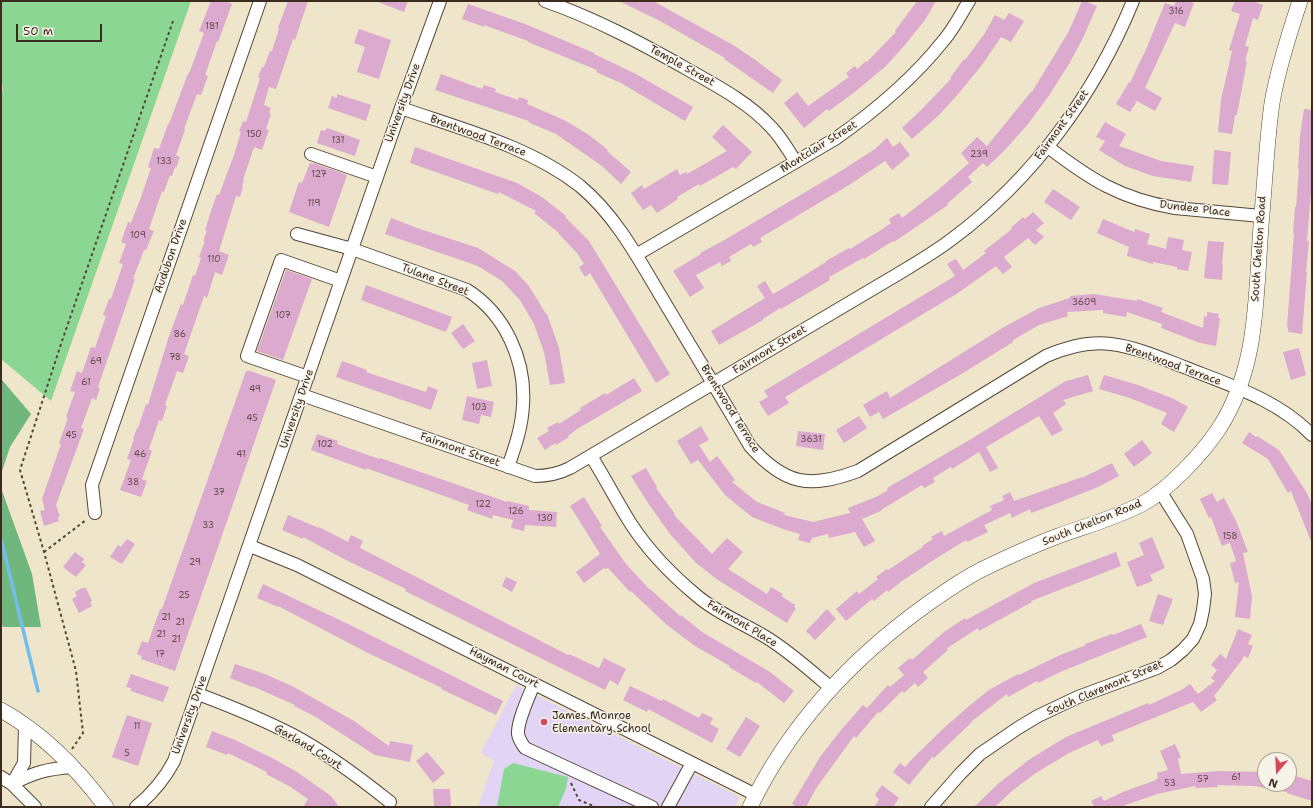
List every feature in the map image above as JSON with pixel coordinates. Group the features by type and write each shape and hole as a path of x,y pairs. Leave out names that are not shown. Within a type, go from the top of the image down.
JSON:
{"main road":[{"name":"South Chelton Road","path":"753,801 768,771 817,702 889,633 948,590 1020,551 1104,520 1143,503 1160,491 1193,461 1217,431 1239,388 1251,346 1261,216 1272,104 1283,56 1300,1"},
{"path":"1,710 35,732 69,763 106,807"}],"street":[{"name":"Audubon Drive","path":"95,513 92,485 260,1"},
{"name":"University Drive","path":"136,807 157,788 166,776 174,761 250,546 400,108 440,1"},
{"name":"Temple Street","path":"545,1 565,8 649,47 721,88 760,116 772,128 796,162"},
{"name":"Montclair Street","path":"636,255 835,139 859,122 908,80 945,39 969,1"},
{"name":"Fairmont Street","path":"302,395 535,476 558,474 714,384 898,274 952,239 975,221 1024,174 1048,147 1103,66 1133,1"},
{"name":"Brentwood Terrace","path":"400,108 518,149 538,159 580,186 613,220 636,255 750,446 772,468 798,480 826,481 858,471 1046,356 1062,349 1097,343 1128,347 1239,388 1281,409 1312,435"},
{"name":"Dundee Place","path":"1048,147 1094,180 1129,196 1162,206 1261,216"},
{"path":"311,154 377,177"},
{"name":"Tulane Street","path":"297,234 352,249 467,290 480,298 491,309 509,335 520,369 523,387 523,405 518,441 508,467"},
{"path":"308,377 247,356 281,260 341,281"},
{"name":"Fairmont Place","path":"591,456 632,525 679,580 715,609 768,639 784,650 831,688"},
{"name":"South Claremont Street","path":"931,807 980,754 1018,728 1038,716 1078,697 1156,668 1171,660 1193,639 1200,624 1203,610 1205,594 1203,579 1187,534 1160,491"},
{"name":"Hayman Court","path":"250,546 297,566 692,763 753,801"},
{"path":"534,684 518,726 520,741 526,748 652,807"},
{"name":"Garland Court","path":"198,694 231,707 294,736 364,781 390,802"},
{"path":"12,784 24,763 25,725"},
{"path":"12,784 31,774 69,763"},
{"path":"668,807 692,763"},
{"path":"1,777 12,784 35,807"}],"path":[{"path":"69,763 83,733 76,671 20,470 65,334 173,21"},
{"path":"44,552 95,513"},
{"path":"572,778 571,783 579,800 596,807"}],"shaded area":[{"name":"James Monroe Elementary School","path":"516,685 738,796 739,798 735,807 478,807 494,760 481,753"}],"green space":[{"path":"1,1 191,1 51,401 1,359 1,104 3,86 1,85"},
{"path":"1,373 2,380 31,414 10,447 1,474"},
{"path":"1,488 32,574 41,627 3,627 1,621"},
{"path":"513,763 568,777 566,789 558,807 497,807 504,769"}],"building":[{"path":"211,1 225,1 232,4 205,75 208,76 201,95 197,94 184,129 185,130 176,155 180,157 176,168 175,167 172,176 170,175 164,192 162,191 149,229 154,231 146,250 144,250 133,279 135,279 98,387 100,388 96,400 92,398 81,428 84,429 56,505 60,516 58,517 59,521 44,526 40,511 45,510 42,499 61,444 59,443 68,418 66,417 75,392 70,391 77,371 82,373 91,347 95,348 106,316 103,315 109,299 111,299 123,264 119,263 126,244 121,242 128,222 131,223 141,197 151,168 148,167 154,148 159,149 190,71 204,33 199,31"},
{"path":"288,1 308,1 276,89 269,87 264,105 271,108 269,113 271,114 266,129 269,130 262,150 254,147 243,180 243,187 240,197 236,196 219,251 229,255 222,275 215,272 207,298 204,296 184,354 189,356 183,373 177,371 165,405 167,406 162,421 159,420 149,449 152,451 142,479 147,481 141,497 120,490 131,460 127,459 146,404 148,405 168,339 181,304 183,305 193,275 195,276 201,258 199,257 205,241 203,241 207,231 205,230 213,205 217,194 219,195 234,155 241,132 239,132 243,121 246,122 257,88 260,78 258,77 262,67 264,67 270,51 272,51 279,29 278,28"},
{"path":"378,1 408,1 404,12"},
{"path":"619,1 653,1 733,45 782,80 773,93 724,59 725,58 660,21"},
{"path":"917,1 936,1 925,20 904,46 886,66 856,91 829,111 827,109 804,128 784,103 797,92 808,106 849,77 846,73 855,66 857,69 866,61 867,62 896,32 895,31"},
{"path":"1082,1 1097,6 1083,38 1069,64 1048,97 1028,124 1004,151 987,167 983,163 968,177 972,182 947,204 948,205 894,242 893,241 864,259 863,258 829,277 830,280 719,345 711,331 765,298 757,286 765,281 773,294 826,261 849,248 850,249 881,230 891,223 889,219 899,213 902,218 969,163 961,153 977,137 987,146 1032,92 1069,31"},
{"path":"1176,1 1188,1 1194,3 1185,27 1175,23 1145,88 1162,98 1155,111 1137,101 1130,112 1116,104 1129,82 1130,83 1165,3 1174,6"},
{"path":"1235,1 1252,1 1263,5 1258,20 1253,18 1245,46 1249,47 1245,61 1247,61 1232,134 1218,132 1221,100 1232,51 1229,50 1240,14 1231,11"},
{"path":"468,4 525,24 594,53 636,74 693,107 685,121 621,83 596,72 597,70 528,41 484,25 484,27 462,19"},
{"path":"1009,13 1024,21 1011,42 1001,37 982,65 958,94 939,115 912,139 902,128 951,79 950,78 964,59 965,60 985,33 995,15 1004,20"},
{"path":"359,29 391,40 379,79 357,72 365,47 354,43"},
{"path":"441,74 482,89 484,85 496,89 495,92 518,100 519,97 528,100 527,104 564,120 589,135 608,150 607,151 631,172 621,184 602,166 556,134 528,122 529,121 435,90"},
{"path":"337,94 371,105 366,121 328,108 332,96 337,98"},
{"path":"1304,109 1312,110 1312,180 1302,334 1288,332 1287,327 1299,169 1300,136"},
{"path":"1105,122 1126,134 1119,146 1161,161 1194,166 1191,182 1153,176 1125,166 1099,150 1105,141 1096,137"},
{"path":"723,125 752,152 736,169 733,167 700,186 699,184 677,197 678,199 657,213 651,205 643,210 631,193 642,185 644,189 677,169 680,175 686,172 687,174 727,151 712,137"},
{"path":"327,128 360,140 355,156 317,143 321,130 325,131"},
{"path":"887,138 893,147 900,142 910,155 892,170 885,161 849,185 760,238 762,242 753,247 751,244 729,257 731,261 722,266 720,262 696,275 704,288 690,297 673,271 701,254 700,253 841,171 875,149"},
{"path":"415,147 517,183 542,197 566,216 565,217 589,241 670,374 656,383 590,273 585,277 579,267 584,264 577,253 559,233 534,213 536,211 499,192 498,194 410,163"},
{"path":"1214,150 1231,152 1228,185 1212,184"},
{"path":"310,163 314,163 347,175 329,227 289,212 299,182 302,183"},
{"path":"1053,189 1080,207 1071,220 1044,202"},
{"path":"1033,212 1044,223 1036,230 1044,237 1035,245 1028,238 1004,257 1012,267 1003,274 996,266 958,293 785,397 789,403 768,416 759,402 768,397 764,391 955,276 947,264 956,259 963,270 986,253 984,251 1012,229 1011,228 1023,217 1025,219"},
{"path":"391,218 478,248 515,271 529,286 547,314 559,348 565,383 550,385 544,352 534,324 520,300 502,281 478,266 385,234"},
{"path":"1103,219 1134,232 1135,229 1150,234 1147,244 1166,249 1168,237 1184,240 1182,250 1192,252 1188,271 1153,262 1153,264 1127,256 1129,247 1097,233"},
{"path":"1208,241 1224,242 1222,280 1204,278"},
{"path":"286,270 312,279 283,360 257,351"},
{"path":"366,285 452,317 446,332 361,300"},
{"path":"1094,294 1137,301 1137,299 1163,308 1161,312 1203,328 1204,316 1207,317 1207,312 1219,314 1218,318 1220,318 1216,346 1200,343 1161,328 1162,324 1127,312 1126,317 1103,313 1103,310 1067,312 1068,316 1039,325 1013,340 1013,342 963,373 883,419 879,412 870,417 863,405 887,391 890,398 1004,327 1039,308 1070,298 1070,296"},
{"path":"463,324 475,341 463,349 451,333"},
{"path":"1299,348 1306,375 1291,380 1283,352"},
{"path":"487,360 492,386 477,389 472,363"},
{"path":"342,361 367,370 366,372 426,392 428,386 438,390 431,410 336,377"},
{"path":"246,371 276,380 175,671 141,659 142,656 137,654 142,641 148,643 160,609 162,609"},
{"path":"1088,375 1093,391 1063,400 1066,404 1053,413 1063,430 1052,436 1039,416 986,447 998,468 990,472 979,452 952,469 951,467 933,478 935,482 924,488 922,485 881,511 862,519 875,541 864,547 855,532 829,538 828,534 812,538 810,543 798,540 800,534 752,517 725,495 698,460 691,464 677,441 701,426 709,440 699,445 710,462 717,456 735,480 732,482 757,502 785,513 784,515 813,522 850,513 848,508 876,497 888,490 887,488 1066,381"},
{"path":"1104,375 1138,385 1174,399 1188,407 1174,432 1161,424 1167,413 1130,398 1099,389"},
{"path":"634,378 642,391 577,429 568,436 569,437 556,445 555,443 545,450 537,438 549,431 547,428 558,422 559,424 581,410 580,408 605,393 606,395"},
{"path":"467,396 494,402 491,417 481,415 479,424 462,420"},
{"path":"859,416 867,428 844,443 836,430"},
{"path":"798,431 825,434 823,450 796,446"},
{"path":"1249,432 1279,450 1307,493 1312,505 1312,544 1291,491 1288,493 1268,459 1242,443"},
{"path":"317,434 338,441 337,444 379,459 380,458 507,502 529,506 529,510 557,512 556,527 525,525 524,531 511,528 513,520 493,515 492,519 467,510 469,505 311,450"},
{"path":"1142,440 1152,453 1134,467 1124,454"},
{"path":"1112,463 1119,476 1098,487 1031,513 1030,509 1012,518 1010,513 984,525 988,532 967,542 966,540 932,561 888,592 887,590 874,601 872,599 846,621 836,609 857,591 859,594 878,579 876,577 887,569 888,570 923,547 922,546 933,539 931,537 942,531 944,536 992,510 990,506 1004,500 1002,496 1010,492 1014,501 1082,478"},
{"path":"646,468 657,487 656,488 675,514 674,515 712,554 727,538 743,552 728,569 767,594 771,587 783,594 781,596 795,605 794,607 796,608 787,623 718,580 696,563 670,534 631,476"},
{"path":"1212,493 1217,502 1224,498 1237,523 1248,552 1243,553 1252,596 1250,619 1235,617 1239,582 1235,583 1230,563 1236,561 1230,543 1222,546 1211,517 1209,518 1200,499"},
{"path":"584,497 602,526 600,527 626,564 650,590 680,616 681,615 702,632 770,672 794,691 784,703 757,682 756,683 695,646 667,625 631,591 630,592 608,568 604,568 584,583 576,572 600,554 570,506"},
{"path":"288,515 319,527 348,542 351,535 363,541 360,548 568,655 569,654 599,668 604,658 626,669 618,685 610,680 605,690 405,591 406,589 303,537 303,539 282,530"},
{"path":"1152,537 1165,568 1150,575 1153,581 1137,587 1127,562 1144,555 1139,543"},
{"path":"127,539 135,544 122,564 110,557 118,545 121,547"},
{"path":"75,552 84,559 82,562 86,565 76,577 63,567"},
{"path":"1116,552 1121,566 1031,601 1032,602 979,631 978,628 946,649 948,650 923,672 928,678 918,687 915,683 904,693 902,691 880,713 878,712 856,738 854,736 817,787 806,807 797,807 792,804 820,757 841,730 863,705 867,708 888,685 890,687 904,675 898,668 910,658 912,660 944,632 965,618 966,620 1034,583"},
{"path":"506,577 517,582 512,592 502,586"},
{"path":"263,584 346,623 503,701 496,715 370,654 278,606 257,598"},
{"path":"82,588 86,588 92,601 90,602 92,606 79,613 72,599 77,596 75,592"},
{"path":"1158,594 1173,599 1163,625 1149,621"},
{"path":"827,609 836,619 815,640 806,631"},
{"path":"1141,624 1147,637 1060,672 1038,683 1037,681 1008,697 1007,694 971,722 933,759 933,756 909,785 893,772 900,763 905,767 945,727 989,690 1018,674 1019,675 1058,656 1086,645 1085,644"},
{"path":"1238,629 1252,635 1248,644 1253,646 1248,658 1244,656 1214,696 1217,700 1201,712 1193,702 1112,735 1114,741 1101,746 1098,740 1069,753 1036,773 1013,790 995,807 974,807 999,783 1030,759 1066,737 1148,703 1149,705 1183,689 1190,684 1198,694 1215,681 1211,678 1217,670 1211,665 1220,654 1226,659"},
{"path":"235,664 265,674 292,686 354,721 389,746 390,741 413,745 410,762 375,755 314,716 294,706 295,705 230,678"},
{"path":"131,674 169,687 163,702 131,691 131,688 126,687"},
{"path":"630,686 662,701 663,699 699,718 702,713 713,718 710,724 719,729 712,743 648,709 647,712 623,700"},
{"path":"127,715 152,723 138,766 112,757"},
{"path":"746,717 760,726 740,757 726,749"},
{"path":"212,731 235,740 297,772 331,796 339,807 303,807 308,799 289,786 266,774 267,772 228,753 227,755 206,747"},
{"path":"1175,744 1181,757 1178,759 1181,774 1219,771 1257,772 1257,787 1217,785 1218,787 1196,788 1195,786 1157,794 1120,807 1092,807 1094,806 1091,801 1101,796 1104,801 1123,792 1156,780 1158,778 1157,773 1168,770 1160,751"},
{"path":"427,752 445,773 433,783 416,761"},
{"path":"1297,776 1312,781 1312,801 1287,793 1297,792"},
{"path":"882,785 899,798 893,807 874,807 879,800 875,795"},
{"path":"433,789 450,789 451,807 434,807"}],"waterway":[{"path":"1,539 38,691"}],"place":[{"name":"James Monroe Elementary School","path":"544,722"}]}
